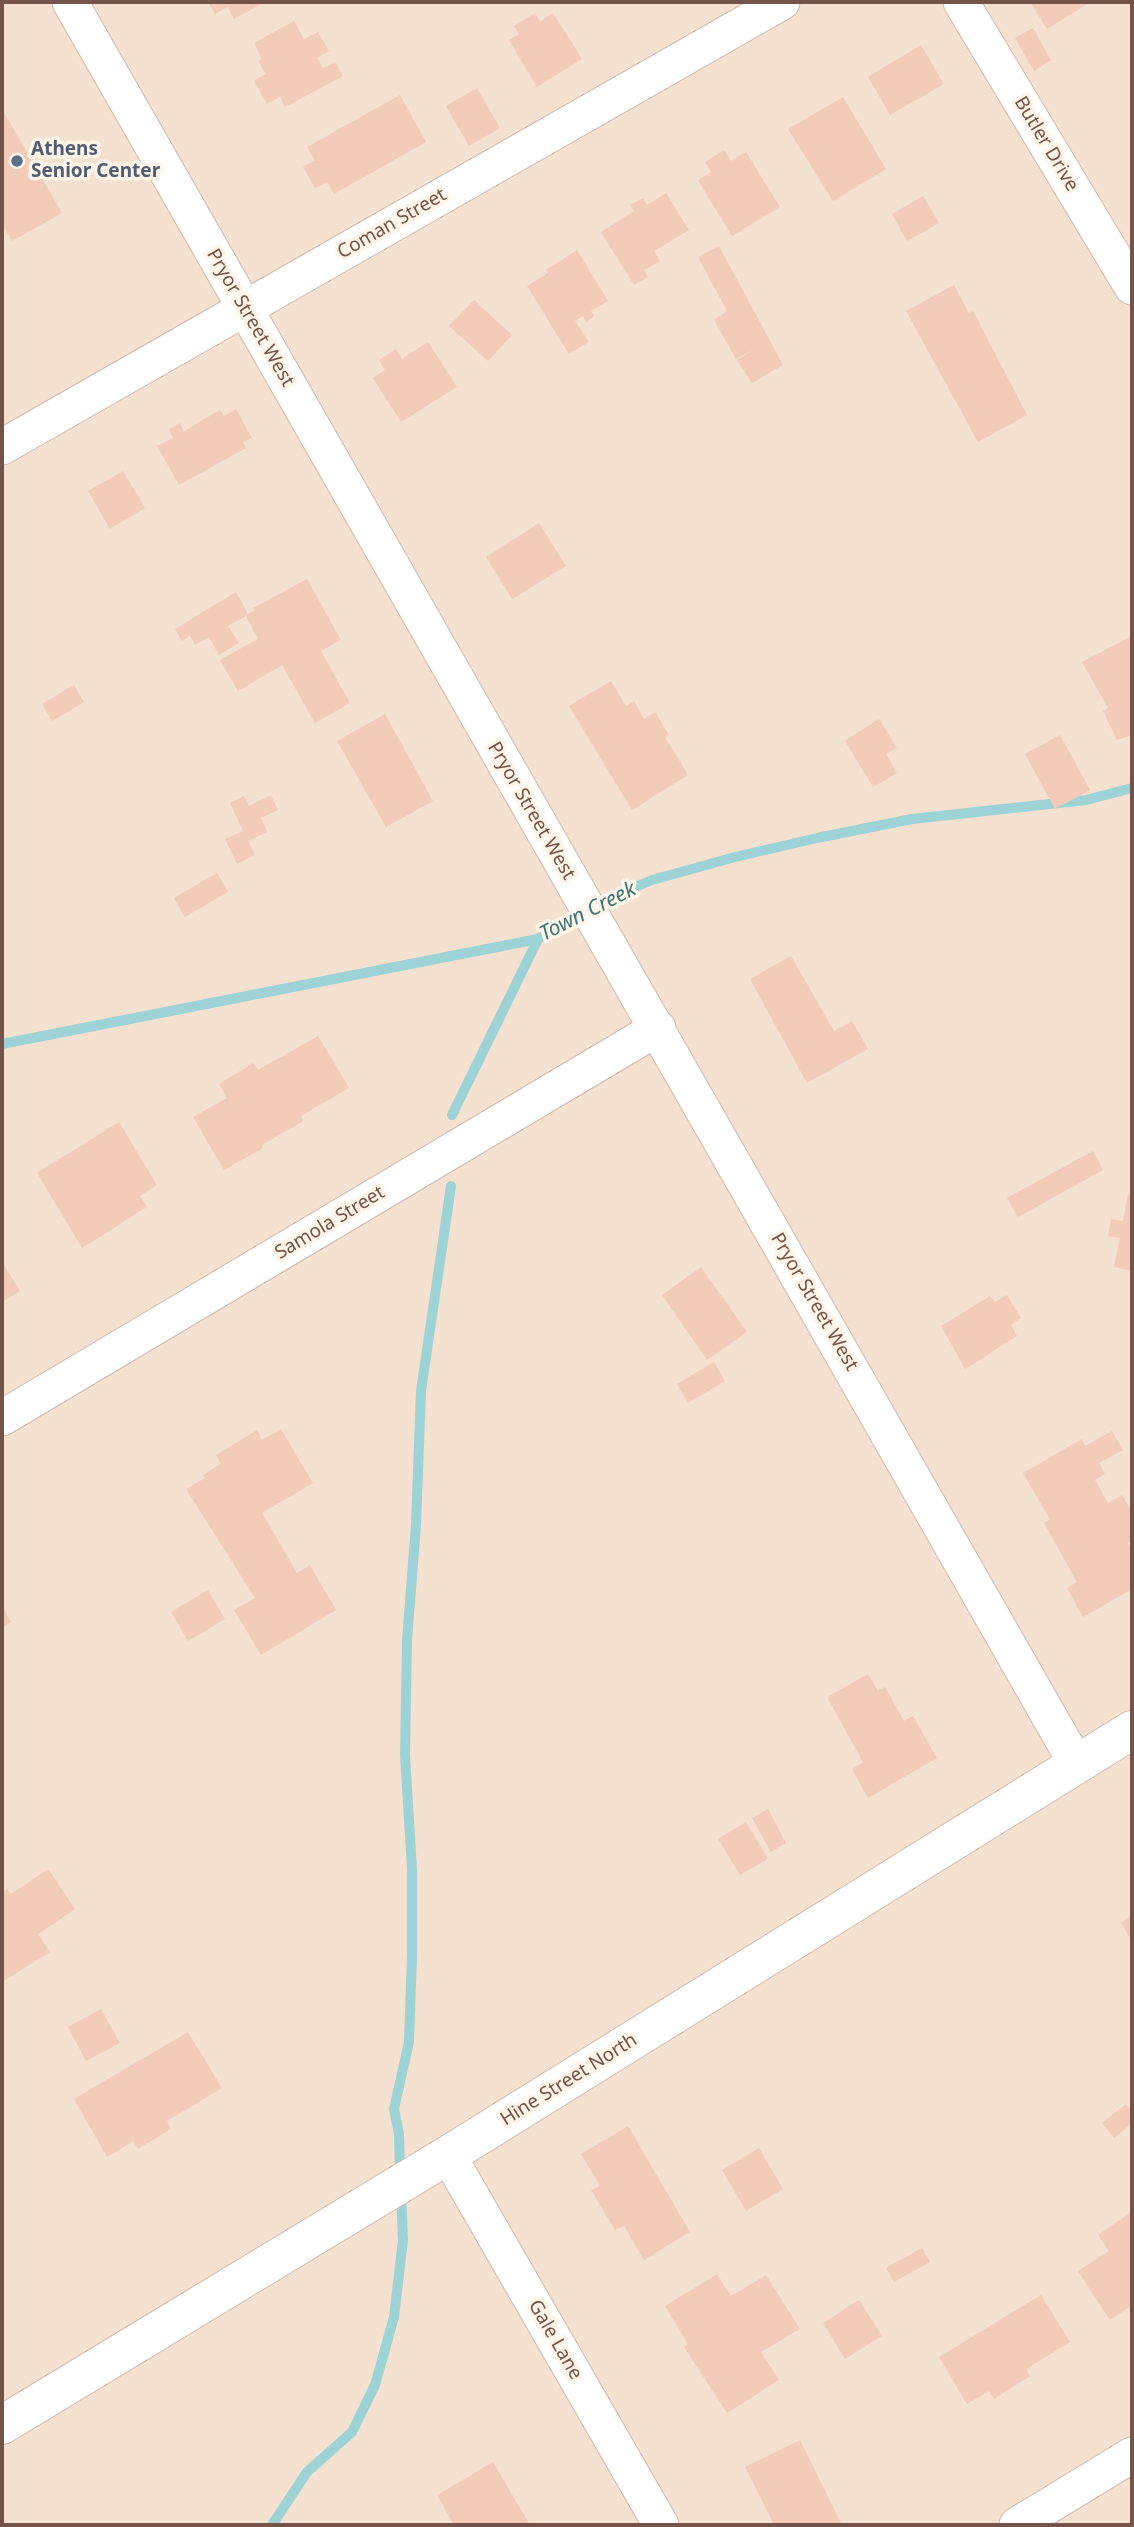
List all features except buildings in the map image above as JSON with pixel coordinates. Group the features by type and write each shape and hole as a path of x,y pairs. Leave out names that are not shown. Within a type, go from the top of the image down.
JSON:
{"street":[{"name":"Pryor Street West","path":"69,2 1077,1765"},
{"name":"Coman Street","path":"2,447 782,2"},
{"name":"Butler Drive","path":"961,2 1132,287"},
{"name":"Samola Street","path":"2,1418 657,1028"},
{"name":"Hine Street North","path":"2,2425 449,2155 1132,1730"},
{"name":"Gale Lane","path":"449,2155 661,2525"},
{"path":"1017,2525 1130,2461"}],"shaded area":[{"path":"2,2 1132,2 1132,2525 2,2525"}],"waterway":[{"name":"Town Creek","path":"2,1044 538,939 594,904 652,880 817,838 912,819 1086,800 1132,788"},
{"path":"452,1115 538,939"},
{"path":"400,2173 399,2134 394,2109 409,2042 412,1955 412,1869 405,1755 407,1640 416,1525 421,1391 451,1186"},
{"path":"272,2525 307,2472 352,2432 375,2385 394,2317 403,2240 401,2193"}],"place":[{"name":"Athens Senior Center","path":"17,161"}]}
